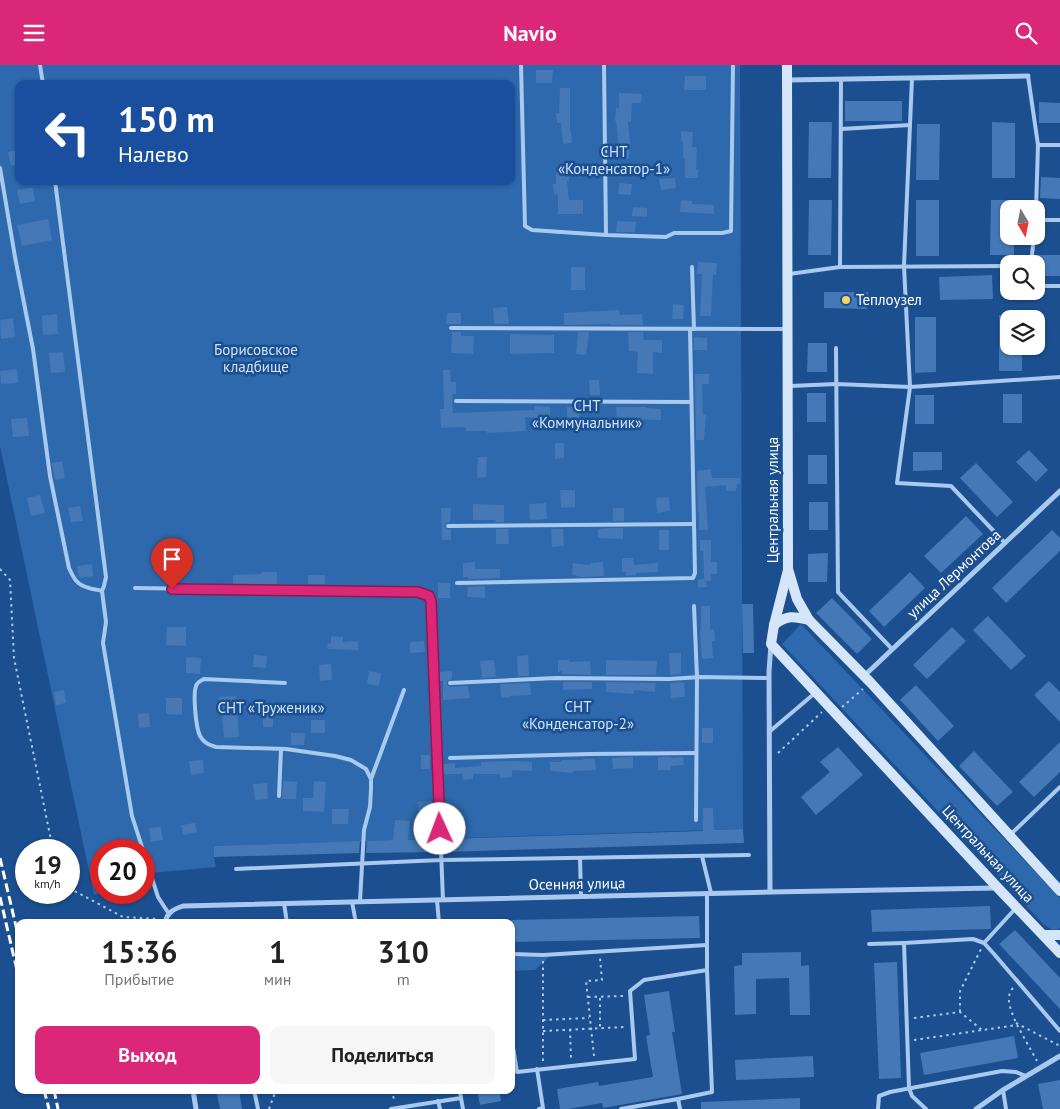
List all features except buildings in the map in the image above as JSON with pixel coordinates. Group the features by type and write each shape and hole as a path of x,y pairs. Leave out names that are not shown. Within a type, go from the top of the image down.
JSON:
{"street":[{"name":"Центральная улица","path":"786,65 788,569 797,599 809,621 868,679 1060,891"},
{"path":"786,80 1028,76"},
{"name":"улица Лермонтова","path":"868,679 892,649 1060,491"},
{"path":"770,891 769,678 774,625 788,569"},
{"path":"774,625 787,617 796,616 809,621"},
{"name":"Центральная улица","path":"771,644 1060,953"},
{"name":"Осенняя улица","path":"167,919 171,910 184,906 770,891 998,888"},
{"path":"1044,935 1060,935"},
{"path":"976,1109 1003,1090 1060,1056"},
{"path":"194,1094 196,1109"}],"lane":[{"path":"40,65 42,80"},
{"path":"521,65 525,226 532,230 666,237 674,233 722,233 730,231 733,65"},
{"path":"604,65 606,235"},
{"path":"1028,76 1038,145 1036,200"},
{"path":"912,78 904,266 910,387 897,483 951,486 1005,543"},
{"path":"840,267 841,79"},
{"path":"841,129 910,125"},
{"path":"1038,145 1060,145"},
{"path":"0,167 33,349 50,476 69,568 77,583 90,589 102,591"},
{"path":"56,185 106,577 102,591 106,622 102,643 132,816 139,839"},
{"path":"1045,219 1060,219"},
{"path":"787,274 840,267 1000,266"},
{"path":"457,583 693,578 695,573 691,402 692,267"},
{"path":"1045,286 1060,286"},
{"path":"451,328 787,329"},
{"path":"836,348 838,592 892,649"},
{"path":"788,386 836,384 910,387 1060,377"},
{"path":"456,401 691,402"},
{"path":"448,526 694,524"},
{"path":"135,588 418,592 429,596 431,601 441,861 439,919"},
{"path":"694,606 697,677 696,820"},
{"path":"450,683 556,678 769,678"},
{"path":"285,683 204,679 199,682 196,685 195,693 200,737 208,745 225,748 281,749 335,756 351,760 366,769 371,779"},
{"path":"360,901 364,830 370,807 371,779 404,690"},
{"path":"769,732 816,692"},
{"path":"279,796 281,749"},
{"path":"450,758 696,753"},
{"path":"1010,835 1060,787"},
{"path":"236,869 362,863 749,855"},
{"path":"623,1109 712,1092 707,970 709,893 702,856"},
{"path":"580,858 581,896"},
{"path":"155,888 167,919"},
{"path":"352,902 355,919"},
{"path":"284,903 286,919"},
{"path":"984,943 1017,907"},
{"path":"869,944 973,939 984,943 1060,1031"},
{"path":"904,943 909,1088 912,1096 926,1109"},
{"path":"515,954 543,955 707,945"},
{"path":"515,1056 518,1072 634,1059 630,991 644,981 707,970"},
{"path":"537,1069 542,1109"},
{"path":"878,1109 879,1096 890,1092 1002,1071 1016,1072 1026,1076"},
{"path":"1003,1090 1006,1109"},
{"path":"255,1094 258,1109"},
{"path":"460,1094 464,1109"},
{"path":"391,1109 461,1098"},
{"path":"678,1099 680,1109"},
{"path":"438,1101 440,1109"}],"path":[{"path":"0,569 10,580 14,658 51,839"},
{"path":"836,713 868,679"},
{"path":"769,761 822,712"},
{"path":"80,894 123,917 167,919"},
{"path":"960,1012 960,991 984,943"},
{"path":"594,1063 586,981 602,980 599,951"},
{"path":"543,955 543,1069"},
{"path":"1019,982 1010,992 1008,999 1016,1024 1041,1067"},
{"path":"588,997 630,995"},
{"path":"600,997 600,1028"},
{"path":"907,1019 960,1012 982,1031"},
{"path":"543,1020 589,1018"},
{"path":"907,1041 982,1031 1016,1024 1060,1046"},
{"path":"543,1031 632,1026"},
{"path":"570,1029 571,1066"},
{"path":"269,1109 275,1094"},
{"path":"391,1094 396,1108"}],"green space":[{"path":"0,65 740,65 743,829 214,846 216,867 155,873 155,839 90,839 90,876 0,446"},
{"path":"801,624 1060,898 1060,928 1055,931 1044,925 782,644"},
{"path":"551,955 535,970 515,971 515,957"}],"railway":[{"path":"0,858 15,922"},
{"path":"0,897 15,962"},
{"path":"45,1094 49,1109"},
{"path":"55,1094 58,1109"}],"place":[{"name":"Теплоузел","path":"846,300"}],"route":[{"path":"172,589 418,592 429,596 431,601 440,829"}],"park label":[{"name":"СНТ «Конденсатор-1»","path":"614,160"},
{"name":"Борисовское кладбище","path":"256,358"},
{"name":"СНТ «Коммунальник»","path":"587,414"},
{"name":"СНТ «Труженик»","path":"271,708"},
{"name":"СНТ «Конденсатор-2»","path":"578,716"}]}
